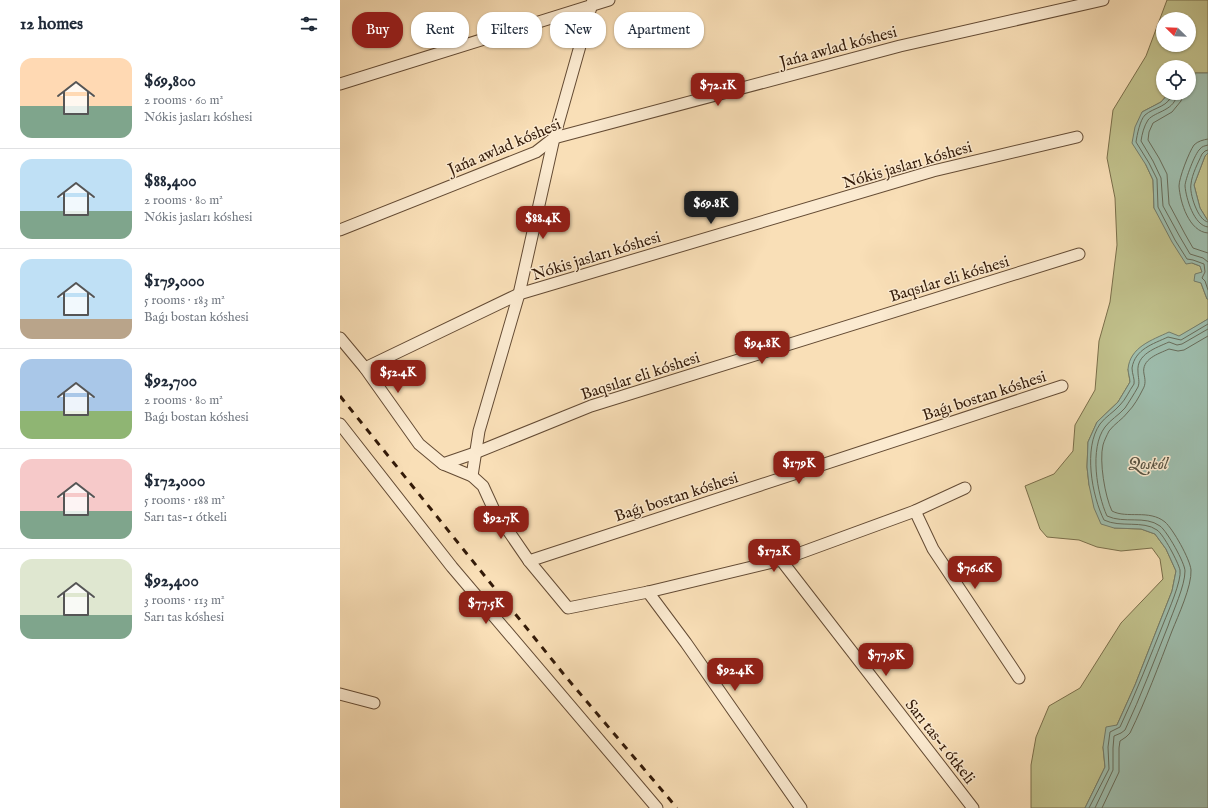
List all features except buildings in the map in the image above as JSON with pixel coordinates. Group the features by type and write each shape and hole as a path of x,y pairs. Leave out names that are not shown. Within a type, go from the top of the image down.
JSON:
{"street":[{"path":"340,84 593,3 609,0"},
{"name":"Jańa awlad kóshesi","path":"340,230 536,152 554,138 900,46 1103,0"},
{"path":"472,476 479,431 519,294 554,138 593,3"},
{"name":"Nókis jasları kóshesi","path":"365,368 519,294 933,171 1077,137"},
{"name":"Baqsılar eli kóshesi","path":"443,464 475,453 591,406 1079,254"},
{"path":"340,338 365,368 419,444 443,464 472,476 483,486 494,510 529,561 568,608 648,592 781,560 915,511 965,488"},
{"name":"Baǵı bostan kóshesi","path":"529,561 1062,386"},
{"path":"340,424 452,567 656,808"},
{"path":"915,511 933,548 1019,678"},
{"name":"Sarı tas-1 ótkeli","path":"781,560 973,808"},
{"path":"648,592 690,649 801,808"},
{"path":"340,694 374,703"}],"green space":[{"path":"1167,0 1208,0 1208,73 1196,73 1196,60 1156,60 1156,100 1163,100 1142,112 1146,165 1153,180 1154,208 1192,263 1200,266 1202,272 1201,283 1208,299 1208,319 1128,369 1130,382 1118,402 1097,422 1088,442 1087,467 1089,485 1114,528 1141,529 1155,534 1166,549 1176,571 1172,591 1135,685 1117,725 1103,747 1105,767 1085,808 1031,808 1031,765 1036,737 1049,706 1080,688 1121,623 1163,579 1160,559 1152,548 1121,551 1097,547 1079,540 1047,537 1040,529 1025,486 1054,474 1073,451 1075,425 1095,390 1099,341 1110,302 1117,245 1115,198 1107,158 1113,110 1146,56 1156,29 1156,52 1196,52 1196,12 1162,12"},
{"path":"1208,153 1208,221 1200,208 1194,185 1205,156"}],"water":[{"path":"1196,73 1208,73 1208,153 1205,156 1194,185 1200,208 1208,221 1208,299 1201,283 1194,281 1195,274 1202,272 1200,266 1192,263 1186,264 1172,242 1154,208 1153,180 1146,165 1132,143 1135,127 1142,112 1163,100 1196,100"},
{"name":"Qoskól","path":"1208,319 1208,808 1085,808 1105,767 1103,747 1106,727 1117,725 1135,685 1172,591 1176,571 1166,549 1155,534 1141,529 1114,528 1101,524 1094,508 1089,485 1087,467 1088,442 1097,422 1118,402 1130,382 1128,369 1130,361 1137,350 1149,341 1169,332 1179,336"}],"railway":[{"path":"340,396 566,677 677,808"}]}
